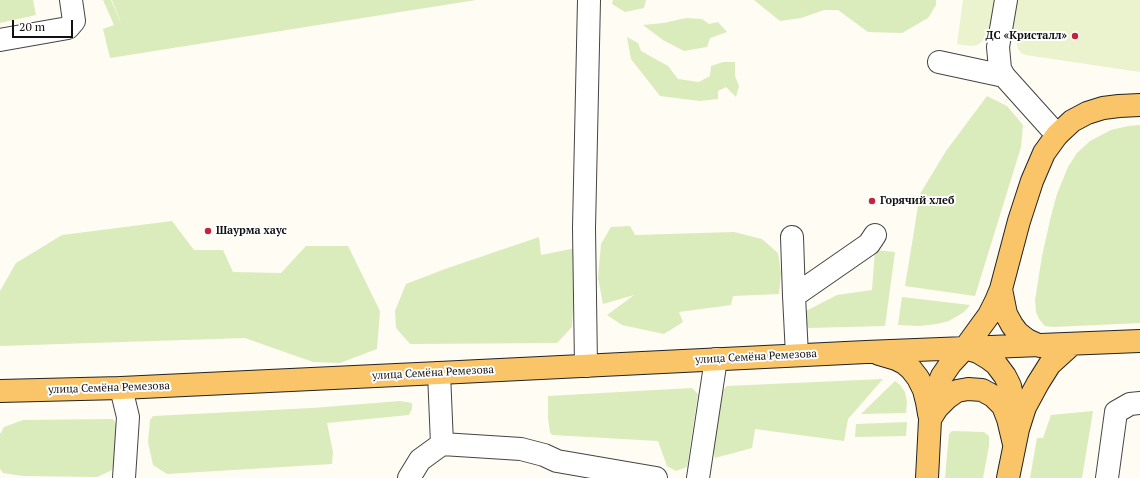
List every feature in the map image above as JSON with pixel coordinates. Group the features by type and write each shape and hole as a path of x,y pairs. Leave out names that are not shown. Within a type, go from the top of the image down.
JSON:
{"main road":[{"path":"927,478 930,420 933,400 937,388 942,376 951,363 965,348 988,315 1001,288 1032,181 1044,153 1057,134 1072,121 1103,108 1140,106"},
{"path":"1001,288 1006,314 1018,334 1026,340 1040,346"},
{"path":"866,352 1140,341"},
{"path":"1008,478 1018,429 1025,407 1050,364 1072,344"},
{"path":"965,348 978,352 988,358 996,364 1005,376 1010,386 1013,400 1014,446"},
{"name":"улица Семёна Ремезова","path":"0,391 121,388 866,352"},
{"path":"866,352 896,358 911,369 918,378 924,390 930,420"},
{"path":"930,420 937,408 957,391 968,389 982,390 993,396 1003,406 1008,419 1014,446"}],"street":[{"path":"0,40 68,28 74,20 71,0"},
{"path":"586,366 584,228 589,0"},
{"path":"1006,0 998,47 1000,68 1004,76 1057,134"},
{"path":"939,62 1004,76"},
{"path":"794,296 869,244 875,235"},
{"path":"792,237 797,355"},
{"path":"698,478 716,359"},
{"path":"439,373 442,444"},
{"path":"121,388 128,417 124,478"},
{"path":"1108,478 1116,412 1130,404 1140,403"},
{"path":"409,478 420,460 442,444 521,449 544,455 557,461 656,478"}],"green space":[{"path":"0,0 33,0 36,15 0,23"},
{"path":"103,0 111,0 123,28 112,0 476,0 110,58 103,29 114,25"},
{"path":"613,0 646,0 644,8 625,12 612,4"},
{"path":"754,0 936,0 936,5 928,18 902,33 868,32 838,10 824,10 801,18 780,21"},
{"name":"ДС «Кристалл»","path":"963,0 1140,0 1140,72 1026,55 1021,53 1018,49 1015,37 989,33 982,42 977,45 971,46 957,44"},
{"path":"686,18 702,19 709,24 718,22 727,32 710,38 707,47 684,51 663,40 643,25 664,23"},
{"path":"627,37 638,43 641,51 668,66 678,79 699,82 710,76 711,66 723,62 735,62 735,76 739,86 736,97 726,87 718,91 718,99 700,101 660,96 631,59"},
{"path":"987,96 1007,106 1023,125 1021,147 975,296 905,286 920,194 946,151"},
{"path":"1140,125 1140,323 1053,327 1045,326 1039,319 1036,312 1035,300 1042,256 1051,216 1057,194 1068,167 1077,153 1090,141 1111,130"},
{"path":"172,221 194,250 223,250 233,272 281,273 306,246 348,246 380,311 377,349 340,363 313,362 245,338 0,346 0,291 16,263 62,235"},
{"path":"630,226 635,235 734,232 762,239 778,253 781,273 779,294 733,296 731,305 679,312 683,322 664,334 622,325 607,315 634,295 603,304 598,278 601,244 611,227"},
{"path":"539,237 541,255 576,248 572,327 557,343 410,344 396,328 395,311 406,284"},
{"path":"875,250 895,252 885,326 808,328 805,319 806,311 837,295 872,290"},
{"path":"902,297 970,305 964,312 949,321 920,326 898,325"},
{"path":"883,379 848,419 844,441 755,429 752,448 715,458 713,448 720,393 727,386"},
{"path":"895,381 905,392 907,402 906,413 861,414"},
{"path":"692,388 698,394 687,467 676,471 667,466 658,441 552,435 550,432 548,418 548,396"},
{"path":"400,401 412,403 412,409 409,415 327,423 333,452 332,464 167,474 153,465 148,442 150,420 153,416 312,408"},
{"path":"1093,411 1082,478 1030,478 1037,438 1043,438 1051,415"},
{"path":"113,419 117,426 118,465 110,471 97,477 23,476 3,473 0,469 0,434 4,427 23,420"},
{"path":"907,422 906,436 855,437 856,424"},
{"path":"952,431 984,432 989,436 989,446 983,478 945,478 949,434"}],"place":[{"name":"ДС «Кристалл»","path":"1075,36"},
{"name":"Горячий хлеб","path":"872,201"},
{"name":"Шаурма хаус","path":"208,231"}]}
